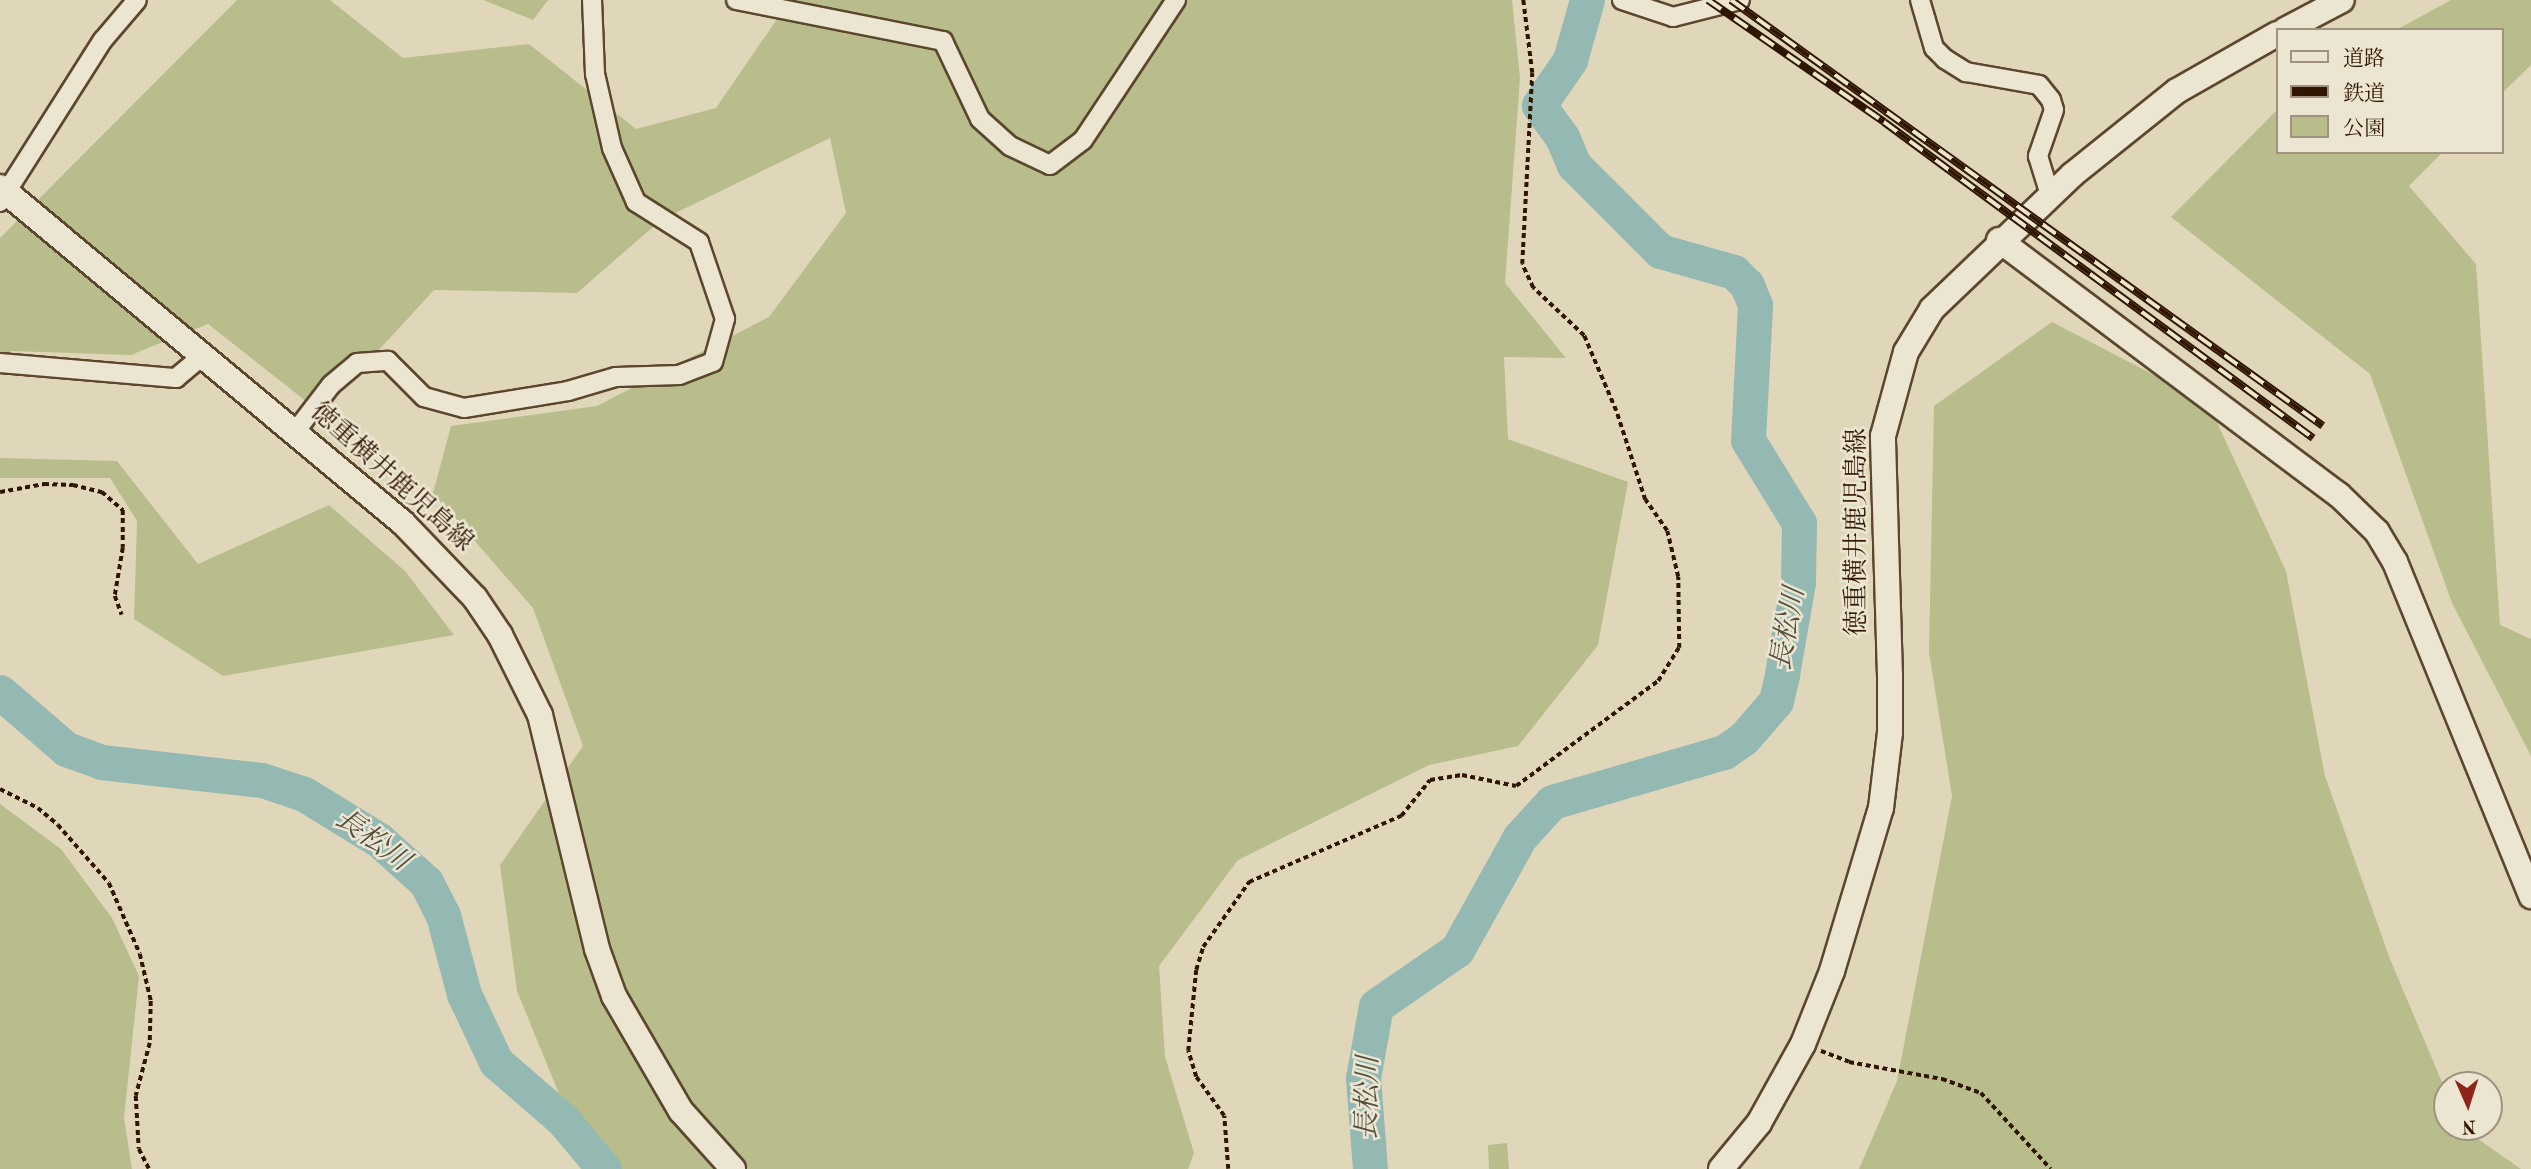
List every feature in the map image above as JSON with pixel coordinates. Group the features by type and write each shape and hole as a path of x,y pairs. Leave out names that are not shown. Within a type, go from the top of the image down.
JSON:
{"main road":[{"path":"2289,28 2342,0"},
{"name":"徳重横井鹿児島線","path":"1721,1169 1759,1123 1802,1044 1832,971 1874,838 1887,771 1890,676 1883,436 1890,395 1906,352 1932,309 1999,240 2050,195 2178,91 2276,35"},
{"name":"徳重横井鹿児島線","path":"3,194 295,432 452,570 500,635 540,715 594,937 614,996 681,1111 733,1169"},
{"path":"1999,240 2339,495 2377,532 2395,562 2531,895"}],"street":[{"path":"3,194 103,40 137,0"},
{"path":"295,432 331,385 357,363 388,361 424,397 464,408 568,391 615,377 679,374 713,362 725,319 699,242 636,202 612,148 595,74 592,0"},
{"path":"736,0 943,41 954,57 980,119 1010,146 1050,165 1083,141 1176,0"},
{"path":"1622,0 1672,17 1740,0"},
{"path":"1920,0 1934,48 1945,59 1966,72 2039,85 2051,100 2054,110 2038,156 2050,195"},
{"path":"0,363 176,378 202,355"}],"path":[{"path":"1228,1169 1224,1116 1196,1077 1188,1051 1195,970 1203,947 1249,882 1401,816 1430,780 1462,775 1516,786 1658,681 1679,648 1678,577 1667,531 1646,500 1616,411 1584,336 1533,288 1522,264 1532,73 1524,0"},
{"path":"0,492 44,484 73,485 102,492 122,510 123,548 115,596 122,615"},
{"path":"0,789 38,808 58,825 109,883 140,954 151,1001 150,1033 136,1096 139,1149 149,1169"},
{"path":"1802,1044 1849,1062 1942,1079 1981,1093 2051,1169"}],"green space":[{"path":"237,0 330,0 403,58 529,44 636,129 716,108 775,22 785,0 1512,0 1520,78 1505,283 1566,358 1504,357 1508,439 1628,482 1598,645 1518,746 1429,765 1238,860 1159,966 1165,1056 1194,1153 1188,1169 609,1169 564,1106 517,991 500,865 583,746 533,608 433,493 451,426 597,406 769,317 846,213 830,138 661,220 577,293 434,290 321,413 208,324 131,355 11,351 0,363 0,238"},
{"path":"483,0 548,0 533,20"},
{"path":"2451,0 2531,0 2531,65 2503,92 2503,28 2400,28"},
{"path":"2276,111 2276,154 2441,154 2409,186 2476,264 2500,625 2531,639 2531,756 2452,603 2370,374 2171,217"},
{"path":"2052,322 2208,403 2286,571 2325,776 2390,959 2437,1071 2433,1071 2433,1141 2481,1141 2521,1169 1859,1169 1897,1081 1952,796 1929,652 1934,406"},
{"path":"0,458 117,461 198,564 329,505 405,571 454,635 223,676 134,619 137,521 110,478 0,478"},
{"path":"0,804 61,849 112,918 139,976 124,1118 132,1169 0,1169"},
{"path":"1507,1143 1509,1169 1489,1169 1488,1145"}],"waterway":[{"name":"長松川","path":"1370,1169 1363,1078 1376,1006 1457,950 1520,837 1552,802 1724,752 1744,738 1776,701 1782,674 1798,582 1799,523 1748,440 1755,305 1747,285 1734,272 1660,251 1574,165 1562,137 1539,105 1570,60 1587,0"},
{"name":"長松川","path":"0,692 66,749 101,762 262,780 304,794 379,840 426,882 443,915 464,994 496,1062 563,1120 604,1169"}],"railway":[{"path":"1708,0 1884,122 2313,438"},
{"path":"1731,0 2323,426"}]}
